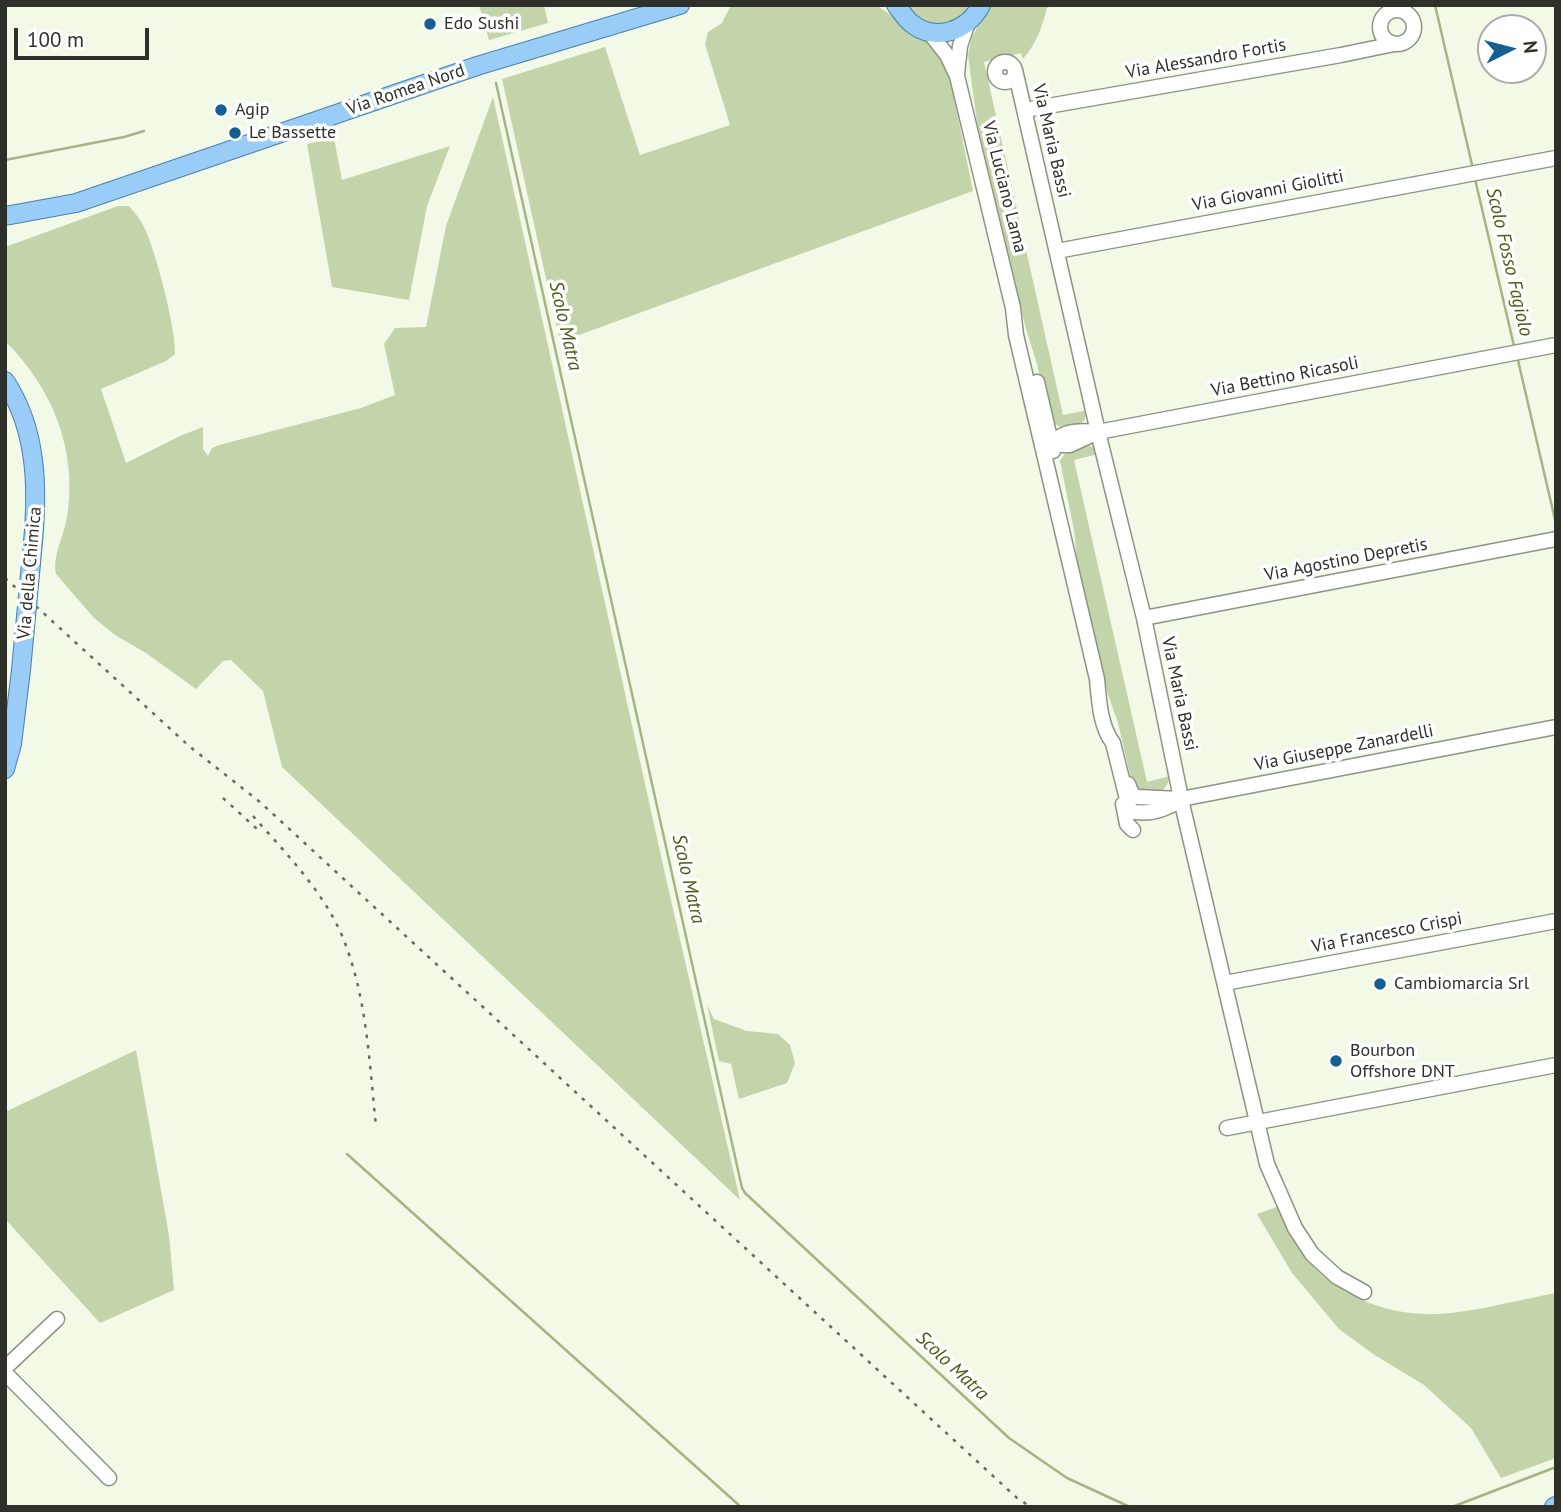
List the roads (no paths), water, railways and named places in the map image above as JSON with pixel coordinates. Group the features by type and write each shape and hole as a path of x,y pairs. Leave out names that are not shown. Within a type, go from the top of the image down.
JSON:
{"main road":[{"name":"Via Romea Nord","path":"5,216 76,203 477,66 680,5"},
{"path":"896,5 911,23 929,32 949,33 967,25 981,5"},
{"name":"Via Romea Nord","path":"5,207 54,206"},
{"name":"Via della Chimica","path":"5,381 20,409 33,457 37,486 21,670 12,744 5,769"}],"street":[{"name":"Via Luciano Lama","path":"957,76 960,46 967,25"},
{"name":"Via Luciano Lama","path":"929,32 947,55 957,76 1013,308 1024,370 1097,679 1127,824 1133,830 1135,820 1144,806 1132,794 1113,720 1097,679"},
{"name":"Via Alessandro Fortis","path":"1025,110 1394,44"},
{"name":"Via Maria Bassi","path":"1015,70 1098,432 1144,618 1181,799 1267,1164 1295,1228 1312,1254 1337,1277 1364,1292"},
{"name":"Via Giovanni Giolitti","path":"1057,251 1556,158"},
{"name":"Via Luciano Lama","path":"1013,308 1033,364 1068,517 1074,583"},
{"name":"Via Bettino Ricasoli","path":"1068,439 1082,430 1098,432 1556,345"},
{"name":"Via Luciano Lama","path":"1024,370 1031,383 1046,443 1051,445"},
{"path":"1047,425 1068,439"},
{"path":"1051,445 1068,439"},
{"path":"1055,461 1068,439"},
{"name":"Via Luciano Lama","path":"1051,445 1048,452 1059,506 1059,522"},
{"name":"Via Agostino Depretis","path":"1144,618 1556,539"},
{"name":"Via Giuseppe Zanardelli","path":"1144,806 1170,807 1181,799 1556,727"},
{"name":"Via Francesco Crispi","path":"1225,983 1556,921"},
{"path":"1227,1128 1556,1065"},
{"path":"5,1368 57,1319"},
{"path":"5,1373 109,1478"}],"waterway":[{"name":"Scolo Fosso Fagiolo","path":"1435,5 1473,169"},
{"name":"Scolo Matra","path":"496,83 742,1188 1009,1438 1067,1478 1130,1507"},
{"name":"Scolo Matra","path":"5,160 144,131"},
{"name":"Scolo Fosso Fagiolo","path":"1475,179 1514,346"},
{"name":"Scolo Fosso Fagiolo","path":"1517,356 1556,524"},
{"path":"347,1154 741,1507"},
{"name":"Scolo Fosso Fagiolo","path":"1452,1507 1556,1467"}],"railway":[{"path":"5,578 189,746 260,802 1017,1498 1031,1507"},
{"path":"223,798 257,829"},
{"path":"253,816 312,885 340,931 349,954 361,1002 376,1126"}],"place":[{"name":"Edo Sushi","path":"430,24"},
{"name":"Agip","path":"221,110"},
{"name":"Le Bassette","path":"235,133"},
{"name":"Cambiomarcia Srl","path":"1380,984"},
{"name":"Bourbon Offshore DNT","path":"1336,1061"}]}
